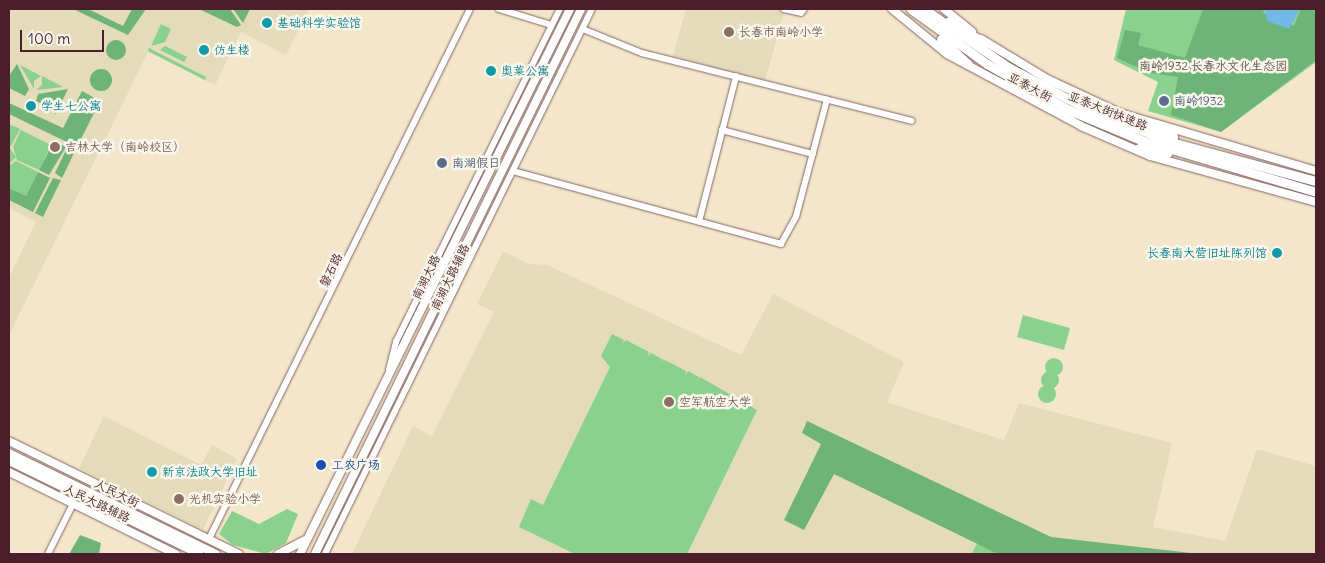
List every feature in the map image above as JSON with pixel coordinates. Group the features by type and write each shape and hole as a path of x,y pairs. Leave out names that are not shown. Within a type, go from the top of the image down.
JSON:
{"highway":[{"path":"904,9 968,64"},
{"name":"亚泰大街快速路","path":"911,9 987,64 1069,110 1141,140 1316,192"},
{"name":"亚泰大街快速路","path":"924,9 1008,68 1078,105 1175,143 1316,181"},
{"path":"932,9 985,43"},
{"path":"1120,114 1175,138 1265,167"},
{"path":"1139,148 1263,177"}],"main road":[{"name":"南湖大路","path":"300,554 570,9"},
{"name":"南湖大路","path":"315,554 582,9"},
{"name":"亚泰大街","path":"892,9 947,54 1073,122 1177,164 1316,202"},
{"name":"亚泰大街","path":"944,9 985,43 1057,84 1120,114 1316,171"},
{"path":"9,441 239,554"},
{"name":"人民大街","path":"9,453 216,554"},
{"name":"人民大街","path":"9,461 199,554"},
{"name":"人民大路辅路","path":"9,472 176,554"},
{"path":"278,554 309,536"}],"street":[{"name":"磐石路","path":"209,539 470,9"},
{"path":"499,9 552,25"},
{"name":"南湖大路辅路","path":"388,375 396,342 560,9"},
{"name":"南湖大路辅路","path":"325,554 592,9"},
{"path":"784,9 801,13 804,9"},
{"path":"583,28 642,53 912,121"},
{"path":"699,222 736,77"},
{"path":"514,171 781,244 796,217 827,100"},
{"path":"722,130 812,154"},
{"path":"48,554 73,504"}],"shaded area":[{"name":"吉林大学（南岭校区）","path":"9,9 309,9 286,55 241,32 215,85 148,52 9,335 9,278 36,222 9,208"},
{"name":"长春市南岭小学","path":"686,9 785,9 765,81 673,56"},
{"name":"空军航空大学","path":"503,251 528,264 547,265 741,355 773,294 904,362 887,402 1004,440 1019,403 1172,443 1153,527 1225,541 1257,449 1316,466 1316,554 352,554 413,426 432,436 494,312 477,304"},
{"name":"光机实验小学","path":"104,416 201,465 212,445 237,459 203,530 79,468"}],"green space":[{"path":"73,9 88,9 123,26 132,9 146,9 128,35"},
{"path":"199,9 230,9 241,25 237,27"},
{"path":"233,9 250,9 243,23"},
{"name":"南岭1932 长春水文化生态园","path":"1126,9 1316,9 1316,62 1221,132 1148,111 1158,82 1114,60"},
{"name":"南岭1932 长春水文化生态园","path":"1203,9 1265,9 1263,13 1294,26 1301,9 1316,9 1316,60 1221,132 1171,115 1178,77 1150,73 1117,58 1125,30 1141,33 1138,45 1185,58"},
{"path":"161,24 171,29 165,42 151,46"},
{"path":"116,40 123,43 126,50 123,57 116,60 109,57 106,50 109,43"},
{"path":"165,46 187,57 184,62 160,50"},
{"path":"149,48 206,77 205,80 148,51"},
{"path":"17,64 29,89 25,96 9,88 9,76"},
{"path":"20,65 41,76 34,81 34,89"},
{"path":"97,69 105,69 112,76 112,84 105,91 97,91 90,84 90,76"},
{"path":"42,76 63,87 36,90 42,85"},
{"path":"68,89 55,115 55,110 36,101 38,94"},
{"path":"82,91 100,101 77,147 9,114 9,103 63,128"},
{"path":"9,124 20,129 11,146 9,146"},
{"path":"21,130 51,145 39,170 17,160 13,147"},
{"path":"54,141 66,147 49,175 39,170"},
{"path":"9,147 16,157 9,164"},
{"path":"67,148 75,151 62,178 55,173"},
{"path":"16,161 38,172 26,196 9,188 9,166"},
{"path":"38,172 50,178 33,212 9,200 9,188 26,196"},
{"path":"53,178 61,180 43,217 35,213"},
{"path":"1023,315 1070,328 1064,350 1017,337"},
{"path":"612,334 624,340 622,344 626,340 649,352 648,356 651,353 662,359 661,363 663,359 686,371 685,375 688,371 699,377 698,381 700,377 757,410 687,554 575,554 519,527 531,499 543,505 610,367 601,356"},
{"path":"1054,358 1060,361 1063,367 1060,373 1054,376 1048,373 1045,367 1048,361"},
{"path":"1050,371 1056,374 1059,380 1056,386 1050,389 1044,386 1041,380 1044,374"},
{"path":"1047,385 1053,388 1056,394 1053,400 1047,403 1041,400 1038,394 1041,388"},
{"path":"807,421 1051,537 1200,554 998,554 834,474 804,530 784,520 821,444 802,433"},
{"path":"287,509 298,514 286,543 266,554 233,545 219,534 232,511 259,524"},
{"path":"80,535 101,543 99,554 69,554"},
{"path":"978,542 999,554 972,553"}],"water":[{"path":"1265,9 1300,9 1289,29 1267,21"}],"place":[{"name":"基础科学实验馆","path":"267,23"},
{"name":"长春市南岭小学","path":"729,32"},
{"name":"仿生楼","path":"204,50"},
{"name":"奥莱公寓","path":"491,71"},
{"name":"南岭1932","path":"1164,101"},
{"name":"学生七公寓","path":"31,106"},
{"name":"吉林大学（南岭校区）","path":"55,147"},
{"name":"南湖假日","path":"442,163"},
{"name":"长春南大营旧址陈列馆","path":"1277,253"},
{"name":"空军航空大学","path":"669,402"},
{"name":"工农广场","path":"321,465"},
{"name":"新京法政大学旧址","path":"152,472"},
{"name":"光机实验小学","path":"179,499"}]}
